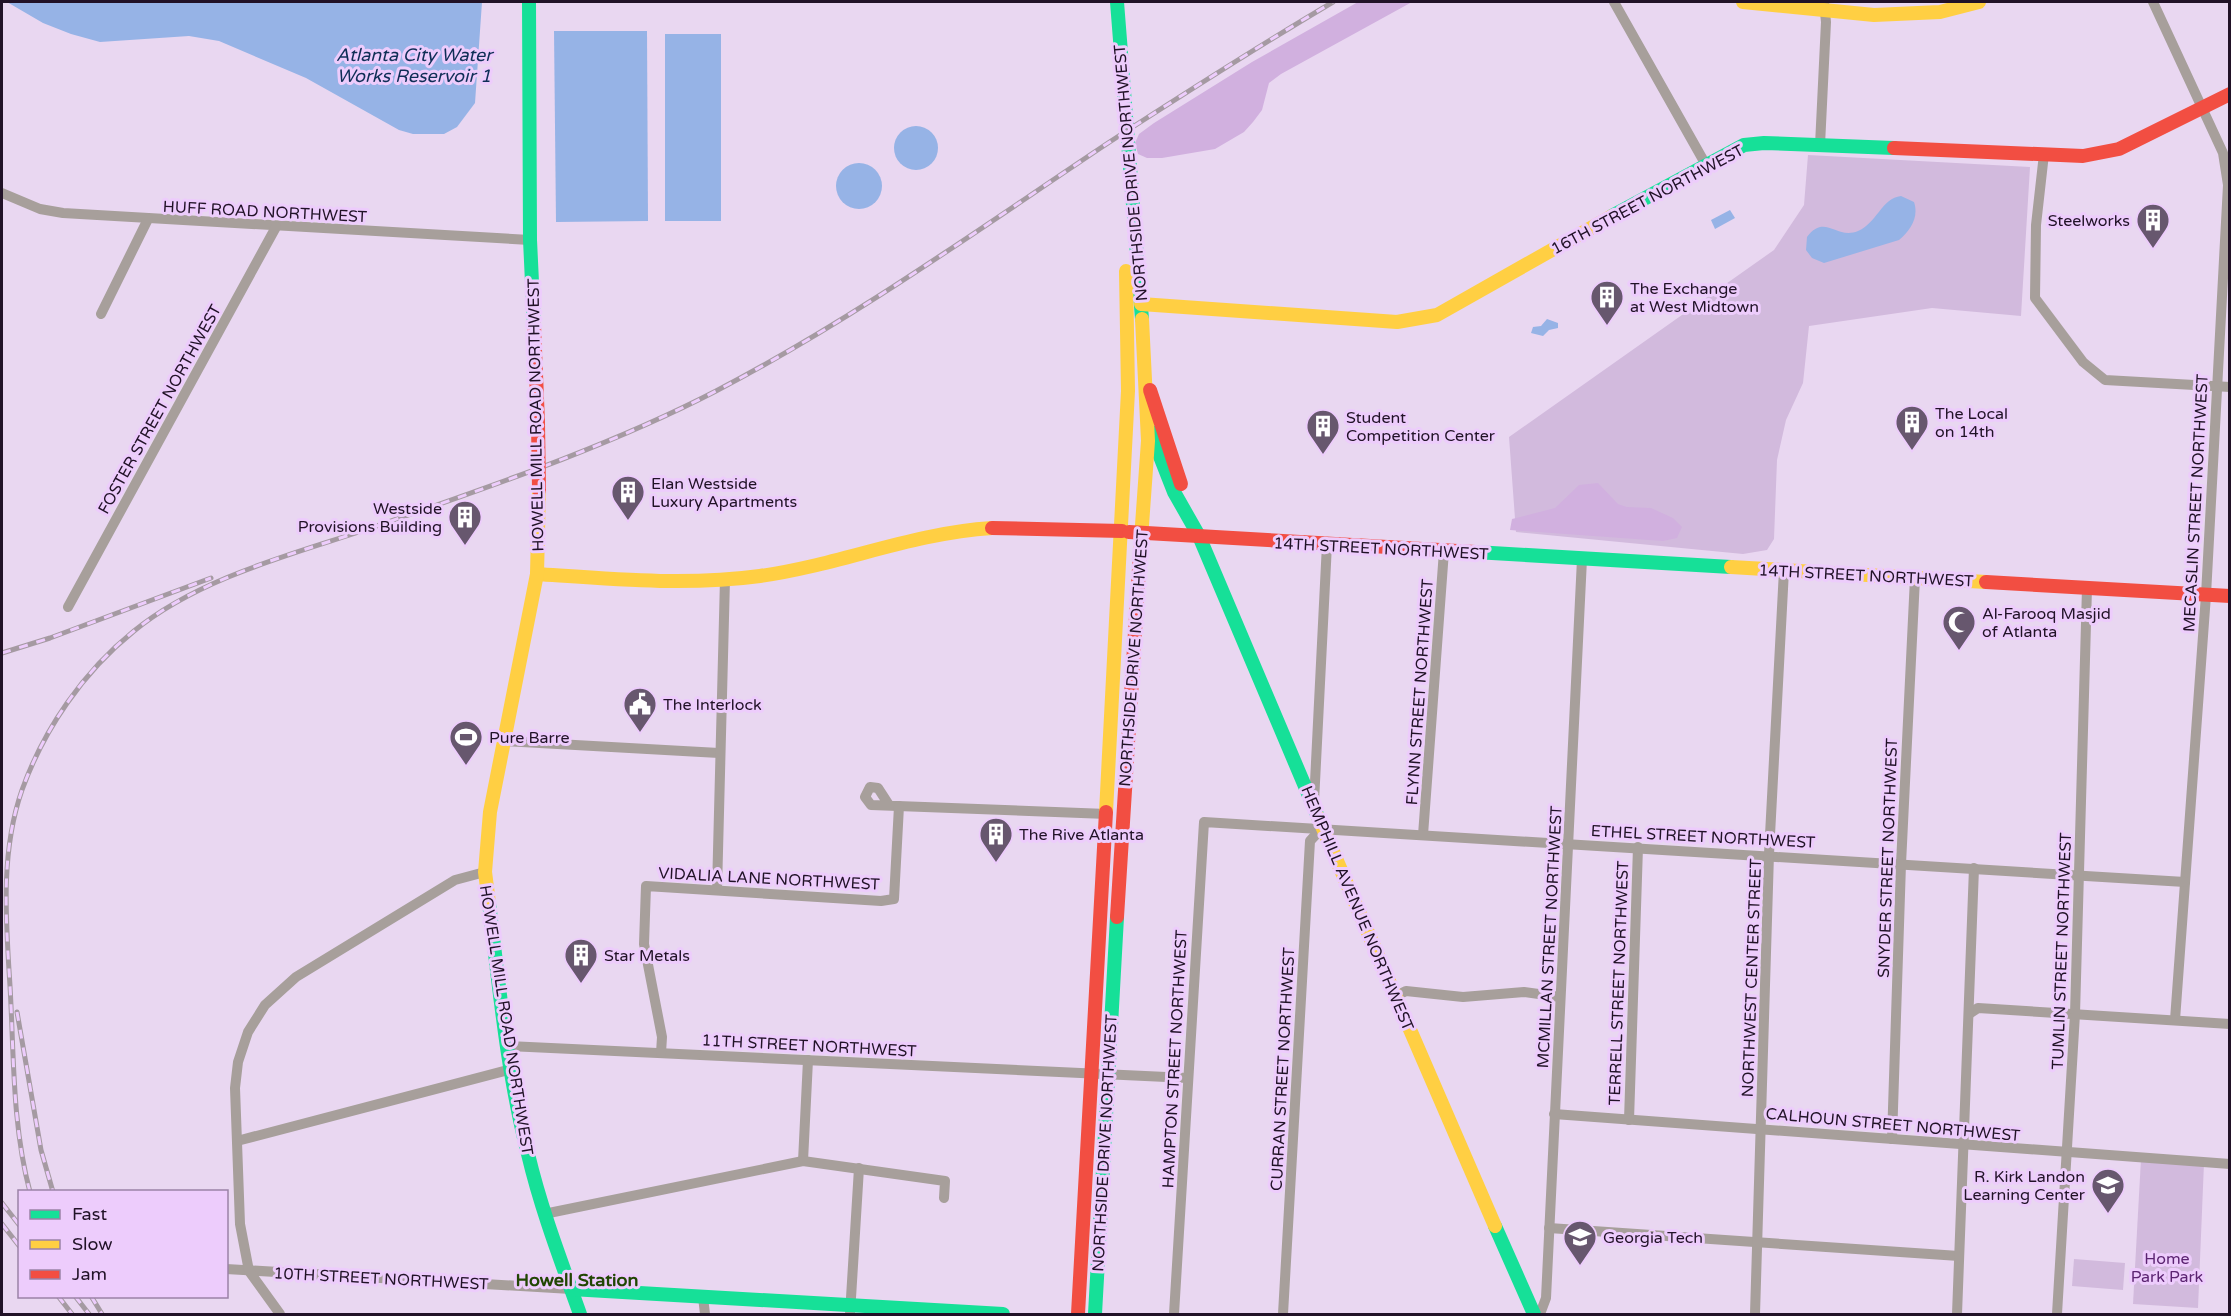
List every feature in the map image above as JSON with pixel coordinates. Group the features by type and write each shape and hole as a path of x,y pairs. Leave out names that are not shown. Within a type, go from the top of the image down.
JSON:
{"main road":[{"name":"HOWELL MILL ROAD NORTHWEST","path":"529,2 530,240 539,490 537,574 486,837 484,872 508,1046 527,1152 544,1214 580,1314"},
{"name":"NORTHSIDE DRIVE NORTHWEST","path":"1078,1314 1107,814 1128,391 1124,218 1108,2"},
{"name":"NORTHSIDE DRIVE NORTHWEST","path":"1095,1314 1147,424 1141,304 1117,2"},
{"path":"1743,2 1782,7 1824,6 1874,15 1938,13 1979,2"},
{"name":"16TH STREET NORTHWEST","path":"1141,304 1397,322 1437,315 1548,251 1744,145 1764,142 2083,156 2119,149 2229,94"},
{"name":"HEMPHILL AVENUE NORTHWEST","path":"1146,378 1182,487 1182,502"},
{"name":"HEMPHILL AVENUE NORTHWEST","path":"1128,391 1147,424 1174,492 1182,502 1199,536 1314,805 1321,829 1534,1314"},
{"name":"14TH STREET NORTHWEST","path":"537,574 725,579 796,570 902,541 960,531 1024,526 2229,596"},
{"path":"1107,814 1115,833 1112,888 1117,914"},
{"name":"10TH STREET NORTHWEST","path":"571,1289 703,1297 850,1310 1003,1314"}],"street":[{"path":"1614,2 1706,165"},
{"name":"MECASLIN STREET NORTHWEST","path":"2153,2 2200,109 2223,153 2229,185 2206,595 2175,1020"},
{"path":"1820,145 1824,6"},
{"path":"2044,154 2036,225 2035,298 2083,362 2105,380 2229,387"},
{"name":"HUFF ROAD NORTHWEST","path":"2,193 40,209 63,213 530,240"},
{"path":"101,314 148,219"},
{"name":"FOSTER STREET NORTHWEST","path":"68,606 276,227"},
{"path":"1314,805 1328,544"},
{"name":"FLYNN STREET NORTHWEST","path":"1423,835 1444,551"},
{"name":"MCMILLAN STREET NORTHWEST","path":"1540,1314 1546,1298 1582,559"},
{"name":"NORTHWEST CENTER STREET","path":"1755,1314 1769,854 1784,570"},
{"name":"SNYDER STREET NORTHWEST","path":"1892,1139 1901,864 1915,578"},
{"path":"717,890 723,762 719,753 725,579"},
{"name":"TUMLIN STREET NORTHWEST","path":"2057,1314 2074,1014 2087,588"},
{"path":"504,741 719,753"},
{"name":"VIDALIA LANE NORTHWEST","path":"661,1053 662,1037 644,944 646,886 881,901 894,899 894,805 1107,814"},
{"name":"HAMPTON STREET NORTHWEST","path":"1174,1314 1204,822 1220,823"},
{"name":"ETHEL STREET NORTHWEST","path":"1220,823 1769,854 2185,882"},
{"name":"CURRAN STREET NORTHWEST","path":"1283,1314 1310,841 1321,829"},
{"name":"TERRELL STREET NORTHWEST","path":"1629,1120 1638,847"},
{"path":"1956,1314 1974,868"},
{"path":"280,1314 249,1271 240,1224 235,1088 238,1062 248,1032 265,1005 296,977 455,879 484,872"},
{"path":"1396,996 1407,991 1463,997 1524,992 1560,997"},
{"path":"1968,1014 1978,1008 2229,1024"},
{"name":"11TH STREET NORTHWEST","path":"508,1046 1188,1078"},
{"path":"804,1161 808,1060"},
{"path":"237,1141 513,1069"},
{"name":"CALHOUN STREET NORTHWEST","path":"1554,1114 1963,1144 2067,1154 2229,1164"},
{"path":"544,1214 804,1161 945,1181 944,1198"},
{"path":"850,1310 860,1168"},
{"path":"1549,1228 1959,1256"},
{"name":"10TH STREET NORTHWEST","path":"228,1269 571,1289"},
{"path":"703,1297 705,1314"}],"green space":[{"path":"1808,155 2030,167 2021,316 1932,308 1809,326 1803,383 1786,420 1777,460 1774,539 1767,550 1743,554 1516,532 1509,437 1774,250 1804,205"},
{"name":"Home Park Park","path":"2141,1159 2204,1163 2198,1308 2133,1304"},
{"path":"2074,1259 2125,1263 2123,1290 2072,1286"}],"shaded area":[{"path":"1358,2 1412,2 1281,74 1269,83 1262,110 1253,122 1244,132 1215,149 1162,158 1147,158 1138,154 1135,143 1139,134 1154,123 1252,62"},
{"path":"1598,483 1618,504 1627,507 1651,508 1673,518 1682,527 1677,538 1663,541 1510,530 1512,519 1555,508 1579,485"}],"water":[{"name":"Atlanta City Water Works Reservoir 1","path":"7,2 482,2 475,103 457,127 444,134 413,134 399,130 306,78 219,41 189,36 100,42 43,23"},
{"path":"554,31 647,31 648,221 556,222"},
{"path":"665,34 721,34 721,221 665,221"},
{"path":"916,126 931,133 938,148 931,163 916,170 901,163 894,148 901,133"},
{"path":"864,163 876,169 881,177 881,195 876,203 868,208 854,209 846,206 839,199 836,181 839,173 846,166"},
{"path":"1901,196 1914,202 1915,218 1910,228 1899,240 1824,263 1812,258 1806,250 1807,237 1813,230 1825,227 1850,233 1858,231 1870,223 1889,201"},
{"path":"1730,210 1735,218 1715,229 1711,220"},
{"path":"1547,319 1558,323 1558,328 1549,330 1543,336 1531,333 1533,327 1541,326"}],"railway":[{"path":"30,1190 20,1141 15,1089 6,912 10,838 22,790 42,745 67,703 115,647 160,612 216,582 545,466 632,431 716,391 867,304 1108,143 1333,2"},
{"path":"2,653 50,638 211,578"},
{"path":"17,1012 41,1150 52,1190"},
{"path":"2,1203 18,1223"},
{"path":"2,1224 18,1244"},
{"path":"60,1298 72,1314"},
{"path":"77,1298 89,1314"},
{"path":"92,1298 102,1314"}],"traffic: fast":[{"path":"529,2 530,240 534,325"},
{"path":"1117,2 1142,319"},
{"path":"1612,216 1744,145 1764,143 1894,148"},
{"path":"1150,431 1174,492 1199,536 1318,817"},
{"path":"1475,552 1731,567"},
{"path":"489,903 514,1092 545,1215 580,1314"},
{"path":"1095,1314 1117,917"},
{"path":"1495,1226 1534,1314"},
{"path":"571,1289 1003,1314"}],"traffic: slow":[{"path":"1743,2 1874,15 1940,12 1979,2"},
{"path":"1141,304 1397,322 1437,315 1612,216"},
{"path":"1106,812 1128,391 1126,271"},
{"path":"1140,553 1148,441 1142,319"},
{"path":"489,903 485,872 490,812 537,574 539,490"},
{"path":"537,574 648,581 732,579 818,565 933,536 992,528"},
{"path":"1731,567 1986,582"},
{"path":"1318,817 1495,1226"}],"traffic: jam":[{"path":"1894,148 2083,156 2119,149 2230,94"},
{"path":"534,325 538,423"},
{"path":"1150,390 1181,484"},
{"path":"538,423 539,490"},
{"path":"992,528 1122,531"},
{"path":"1129,532 1475,552"},
{"path":"1117,917 1140,553"},
{"path":"1986,582 2230,596"},
{"path":"1078,1314 1106,812"}],"place":[{"name":"Steelworks","path":"2153,249"},
{"name":"The Exchange at West Midtown","path":"1607,326"},
{"name":"The Local on 14th","path":"1912,451"},
{"name":"Student Competition Center","path":"1323,455"},
{"name":"Elan Westside Luxury Apartments","path":"628,521"},
{"name":"Westside Provisions Building","path":"465,546"},
{"name":"Al-Farooq Masjid of Atlanta","path":"1959,651"},
{"name":"The Interlock","path":"640,733"},
{"name":"Pure Barre","path":"466,766"},
{"name":"The Rive Atlanta","path":"996,863"},
{"name":"Star Metals","path":"581,984"},
{"name":"R. Kirk Landon Learning Center","path":"2108,1214"},
{"name":"Georgia Tech","path":"1580,1266"}],"district":[{"name":"Howell Station","path":"577,1280"}]}
